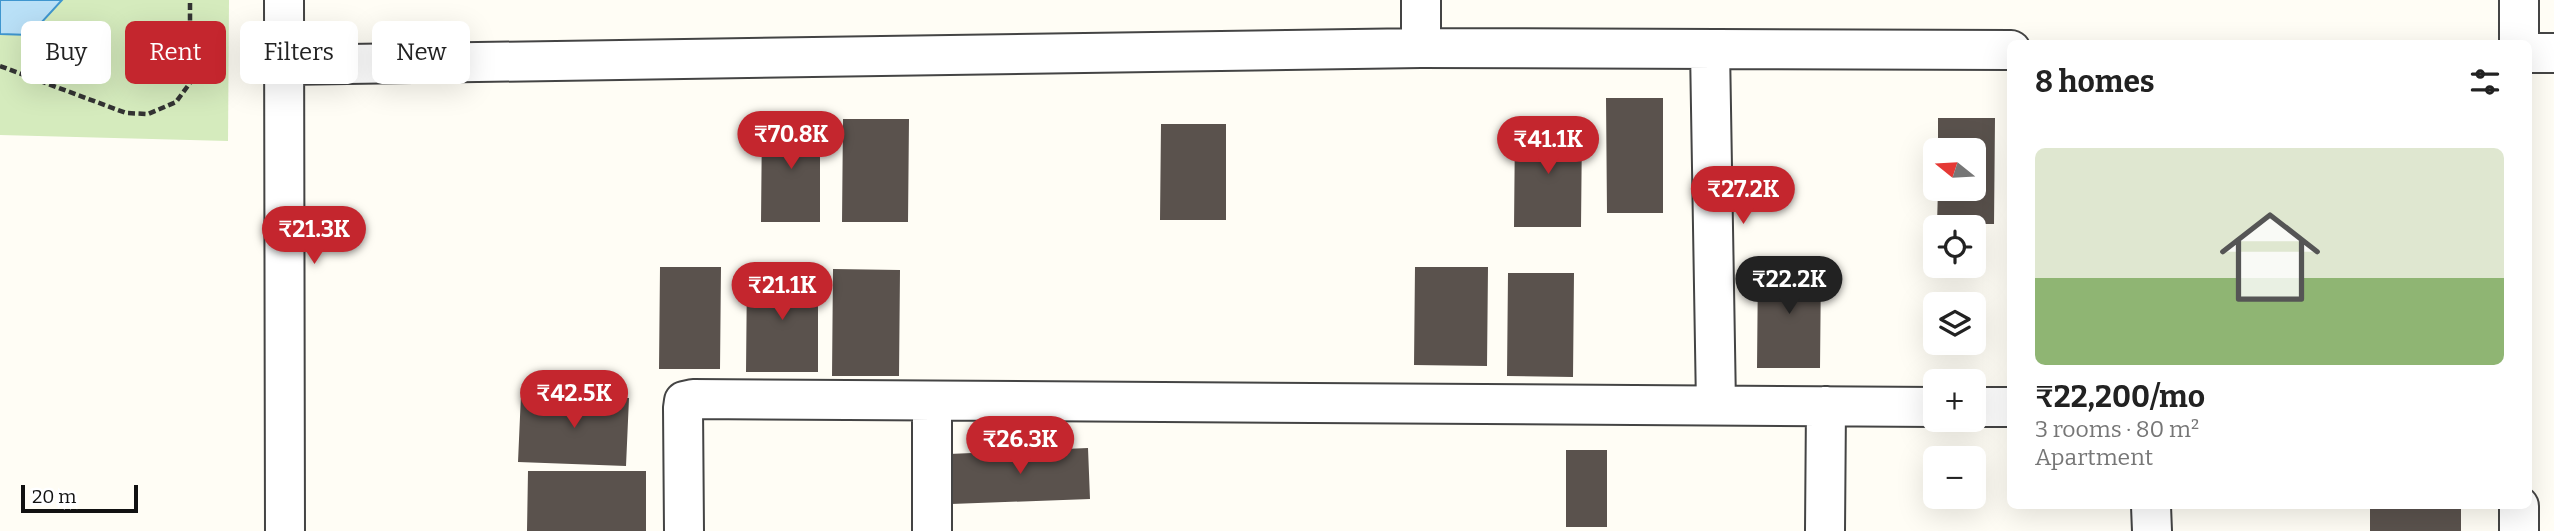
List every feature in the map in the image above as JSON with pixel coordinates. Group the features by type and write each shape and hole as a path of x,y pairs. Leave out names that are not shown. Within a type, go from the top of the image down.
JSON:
{"street":[{"path":"284,0 284,21"},
{"path":"1421,0 1421,48"},
{"path":"2519,0 2519,40"},
{"path":"358,64 1421,48 2007,50"},
{"path":"1710,49 1716,405"},
{"path":"2532,52 2554,53"},
{"path":"283,84 285,531"},
{"path":"684,531 684,401 693,399 1923,407"},
{"path":"932,401 932,531"},
{"path":"1825,531 1826,406"},
{"path":"1986,407 2007,407"},
{"path":"2151,509 2152,531"},
{"path":"2519,509 2519,531"}],"path":[{"path":"0,66 126,113 148,114 176,102 190,83 190,0"}],"green space":[{"path":"0,0 229,0 228,141 0,135"}],"water":[{"path":"0,0 62,0 43,21 21,21 21,35 0,34"}],"building":[{"path":"1606,98 1663,98 1663,213 1607,213"},
{"path":"1938,118 1995,118 1994,224 1986,224 1986,215 1937,215 1938,201 1986,201 1986,138 1938,138"},
{"path":"762,119 820,120 820,222 761,222"},
{"path":"843,119 909,119 908,222 842,222"},
{"path":"1161,124 1226,124 1226,220 1160,220"},
{"path":"1515,126 1582,126 1581,227 1514,227"},
{"path":"1758,264 1821,265 1820,368 1757,368"},
{"path":"660,267 721,267 720,369 659,369"},
{"path":"1415,267 1488,267 1487,366 1414,365"},
{"path":"833,269 900,270 899,376 832,376"},
{"path":"747,271 818,271 818,372 746,372"},
{"path":"1508,273 1574,273 1573,377 1507,376"},
{"path":"521,394 629,398 626,466 518,462"},
{"path":"1088,448 1090,499 951,504 949,454"},
{"path":"1566,450 1607,450 1607,527 1566,527"},
{"path":"528,471 646,471 646,531 527,531"},
{"path":"2370,509 2461,509 2461,531 2370,531"}]}
